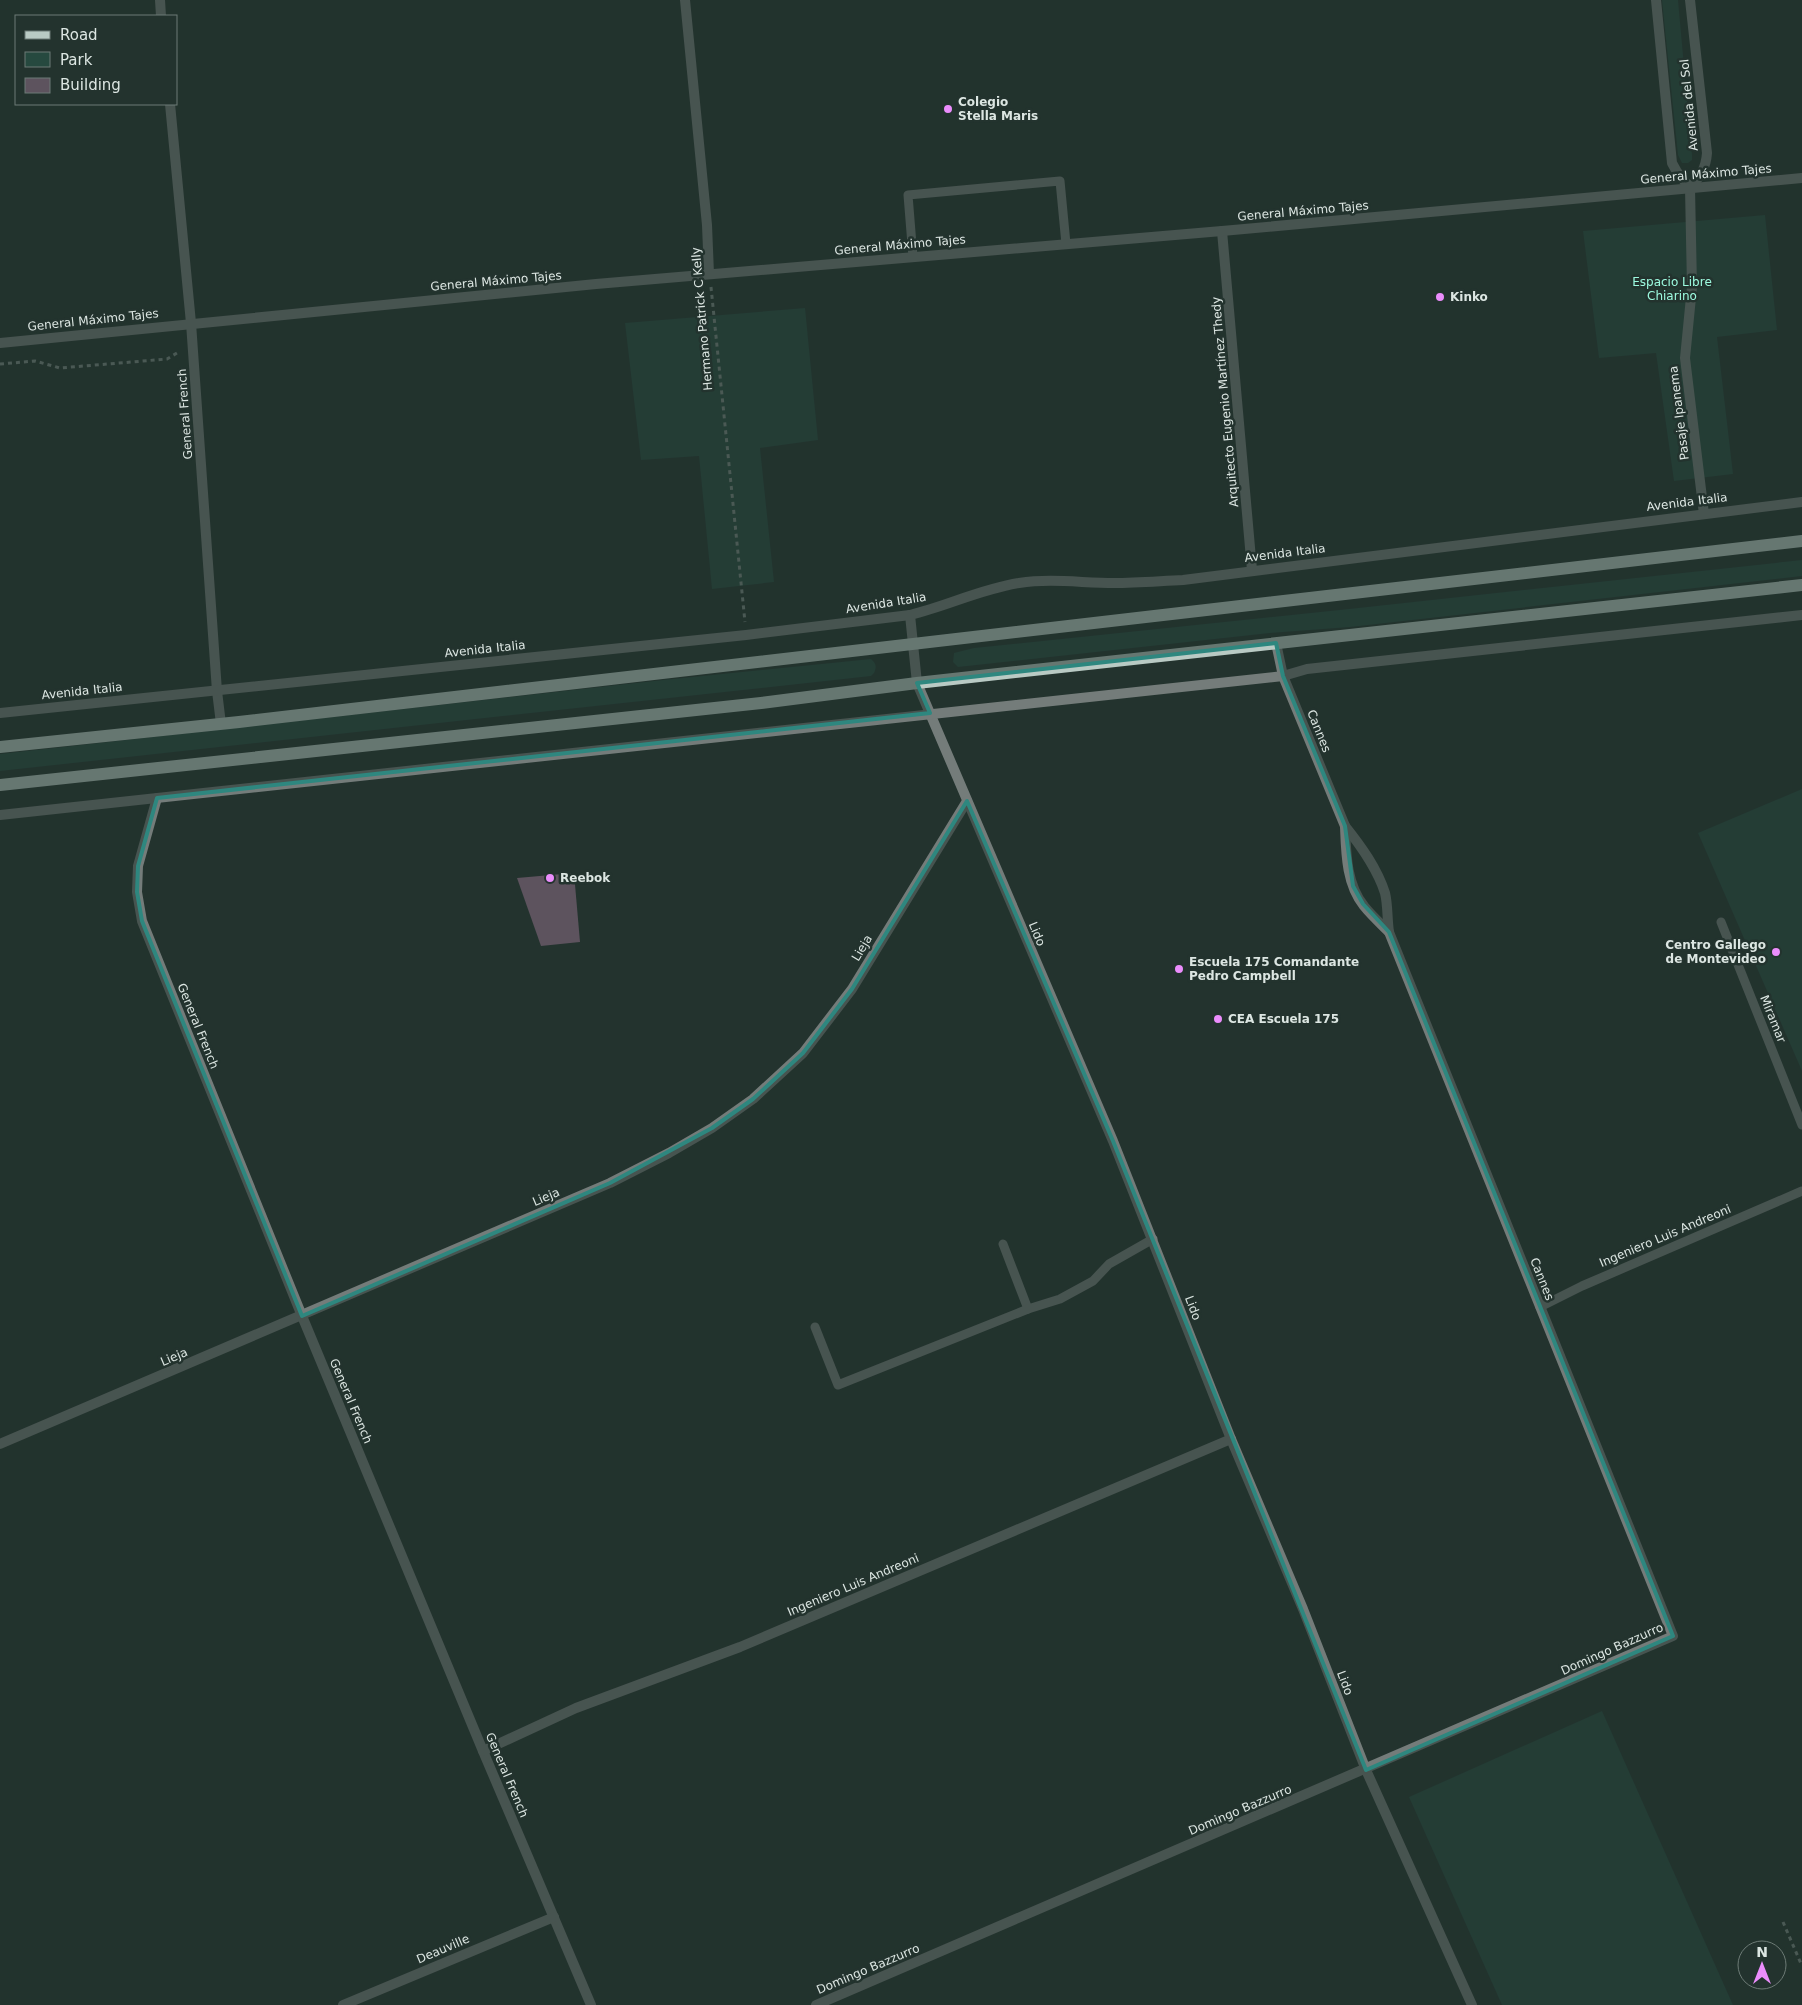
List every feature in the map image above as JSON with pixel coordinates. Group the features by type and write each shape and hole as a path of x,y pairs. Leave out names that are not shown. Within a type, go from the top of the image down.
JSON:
{"main road":[{"path":"0,746 221,724 1802,541"},
{"path":"0,785 761,703 918,683 1802,585"}],"street":[{"path":"160,0 161,15"},
{"name":"Hermano Patrick C Kelly","path":"685,0 706,215 709,274"},
{"name":"Avenida del Sol","path":"1656,0 1672,163 1690,188 1701,176 1706,164 1707,154 1690,0"},
{"name":"General French","path":"170,105 191,323 217,691 221,724"},
{"name":"General Máximo Tajes","path":"0,343 709,274 1222,231 1802,178"},
{"name":"Pasaje Ipanema","path":"1690,188 1692,287 1685,358 1704,514"},
{"name":"Arquitecto Eugenio Martínez Thedy","path":"1222,231 1252,570"},
{"name":"Avenida Italia","path":"0,713 746,635 910,616 936,609 994,588 1021,583 1053,580 1114,583 1183,580 1802,502"},
{"path":"0,814 1283,676 1307,669 1802,615"},
{"name":"Lido","path":"910,616 918,683 930,714 1114,1141 1231,1438 1303,1609 1366,1770 1472,2005"},
{"name":"Cannes","path":"1276,643 1283,676 1345,826 1375,870 1385,894 1388,932 1674,1636"},
{"name":"General French","path":"157,798 138,866 137,892 142,921 302,1316 591,2005"},
{"name":"Lieja","path":"0,1444 610,1183 670,1153 712,1128 753,1099 803,1053 852,989 967,802"},
{"name":"Cannes","path":"1345,826 1348,867 1353,886 1363,904 1388,932"},
{"name":"Ingeniero Luis Andreoni","path":"483,1751 576,1708 740,1647 1142,1475 1199,1454 1231,1438"},
{"name":"Domingo Bazzurro","path":"816,2005 1674,1636"},
{"name":"Deauville","path":"343,2005 554,1916"}],"lane":[{"path":"913,257 908,195 1060,181 1066,244"},
{"name":"Miramar","path":"1721,922 1802,1125"},
{"name":"Ingeniero Luis Andreoni","path":"1540,1307 1582,1286 1802,1191"},
{"path":"814,1327 838,1385 1028,1309 1060,1299 1093,1281 1109,1264 1153,1239"},
{"path":"1003,1244 1028,1309"}],"path":[{"name":"Hermano Patrick C Kelly","path":"709,274 746,635"},
{"path":"0,364 35,361 60,368 167,359 177,353"},
{"path":"1783,1922 1802,1966"}],"highlighted area":[{"path":"1276,643 1283,676 1345,826 1353,886 1363,904 1389,932 1673,1636 1366,1770 1113,1141 967,801 852,989 803,1053 753,1099 712,1128 610,1183 302,1316 142,921 137,892 138,866 157,798 930,713 917,683"}],"green space":[{"path":"1662,0 1678,0 1692,155 1692,160 1688,163 1682,163 1678,155"},
{"name":"Espacio Libre Chiarino","path":"1765,215 1777,330 1717,337 1733,474 1674,481 1656,353 1599,358 1583,231"},
{"path":"805,308 818,440 760,448 774,582 712,589 699,456 641,460 625,323"},
{"path":"1802,560 1802,576 1350,627 1270,633 958,667 953,662 954,653 974,648"},
{"path":"871,659 876,667 871,676 0,771 0,754 663,680"},
{"name":"Centro Gallego de Montevideo","path":"1802,789 1802,1071 1698,833"},
{"path":"1602,1711 1733,2005 1502,2005 1409,1797"}],"building":[{"path":"574,873 580,942 541,946 517,878"}],"place":[{"name":"Colegio Stella Maris","path":"948,109"},
{"name":"Kinko","path":"1440,297"},
{"name":"Reebok","path":"550,878"},
{"name":"Centro Gallego de Montevideo","path":"1776,952"},
{"name":"Escuela 175 Comandante Pedro Campbell","path":"1179,969"},
{"name":"CEA Escuela 175","path":"1218,1019"}]}
